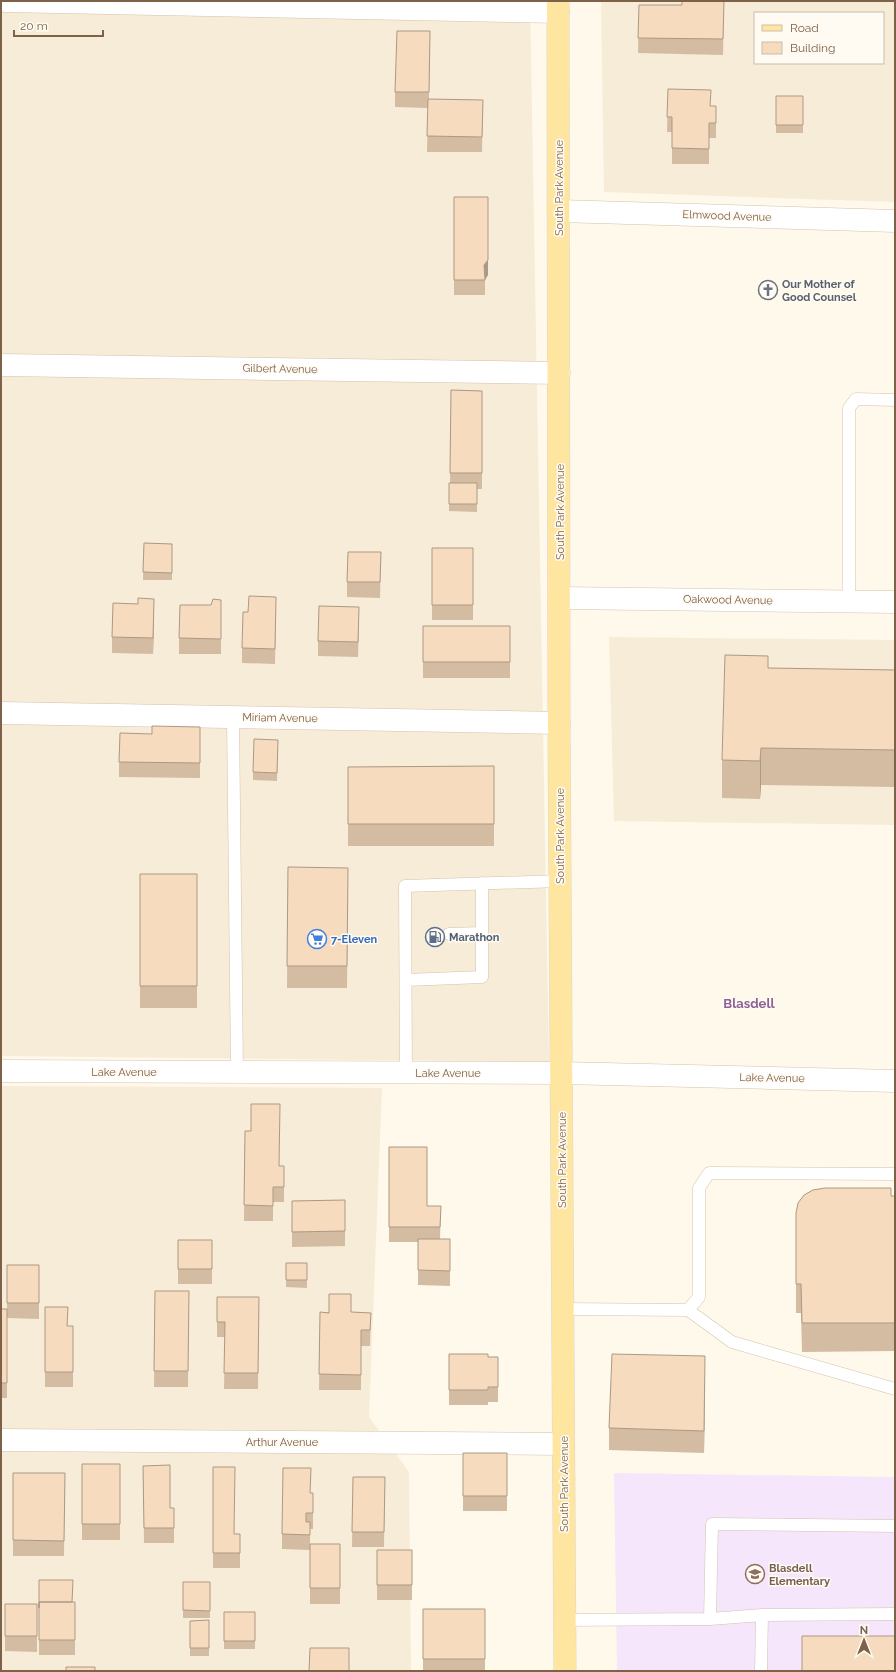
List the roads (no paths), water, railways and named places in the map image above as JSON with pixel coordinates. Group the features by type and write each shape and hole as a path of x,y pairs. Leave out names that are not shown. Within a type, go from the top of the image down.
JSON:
{"main road":[{"name":"South Park Avenue","path":"558,7 559,723 564,1671"}],"street":[{"path":"5,1 558,7"},
{"name":"Elmwood Avenue","path":"559,212 895,221"},
{"name":"Gilbert Avenue","path":"1,365 559,373"},
{"name":"Oakwood Avenue","path":"560,598 895,602"},
{"name":"Miriam Avenue","path":"1,713 559,723"},
{"name":"Lake Avenue","path":"1,1071 562,1073 895,1081"},
{"name":"Arthur Avenue","path":"1,1440 563,1444"}],"lane":[{"path":"848,602 848,408 856,399 895,400"},
{"path":"234,717 238,1072"},
{"path":"406,1073 406,980 411,934 405,886 560,881"},
{"path":"406,980 482,977 482,883"},
{"path":"449,934 482,933"},
{"path":"688,1310 699,1297 699,1188 709,1174 895,1174"},
{"path":"563,1309 688,1310 732,1342 895,1389"},
{"path":"710,1619 712,1524 895,1526"},
{"path":"564,1620 710,1619 762,1614 895,1614"},
{"path":"761,1671 762,1614"}],"place":[{"name":"Our Mother of Good Counsel","path":"768,290"},
{"name":"Marathon","path":"435,937"},
{"name":"7-Eleven","path":"317,939"},
{"name":"Blasdell Elementary","path":"755,1574"}],"district":[{"name":"Blasdell","path":"749,1003"}]}
